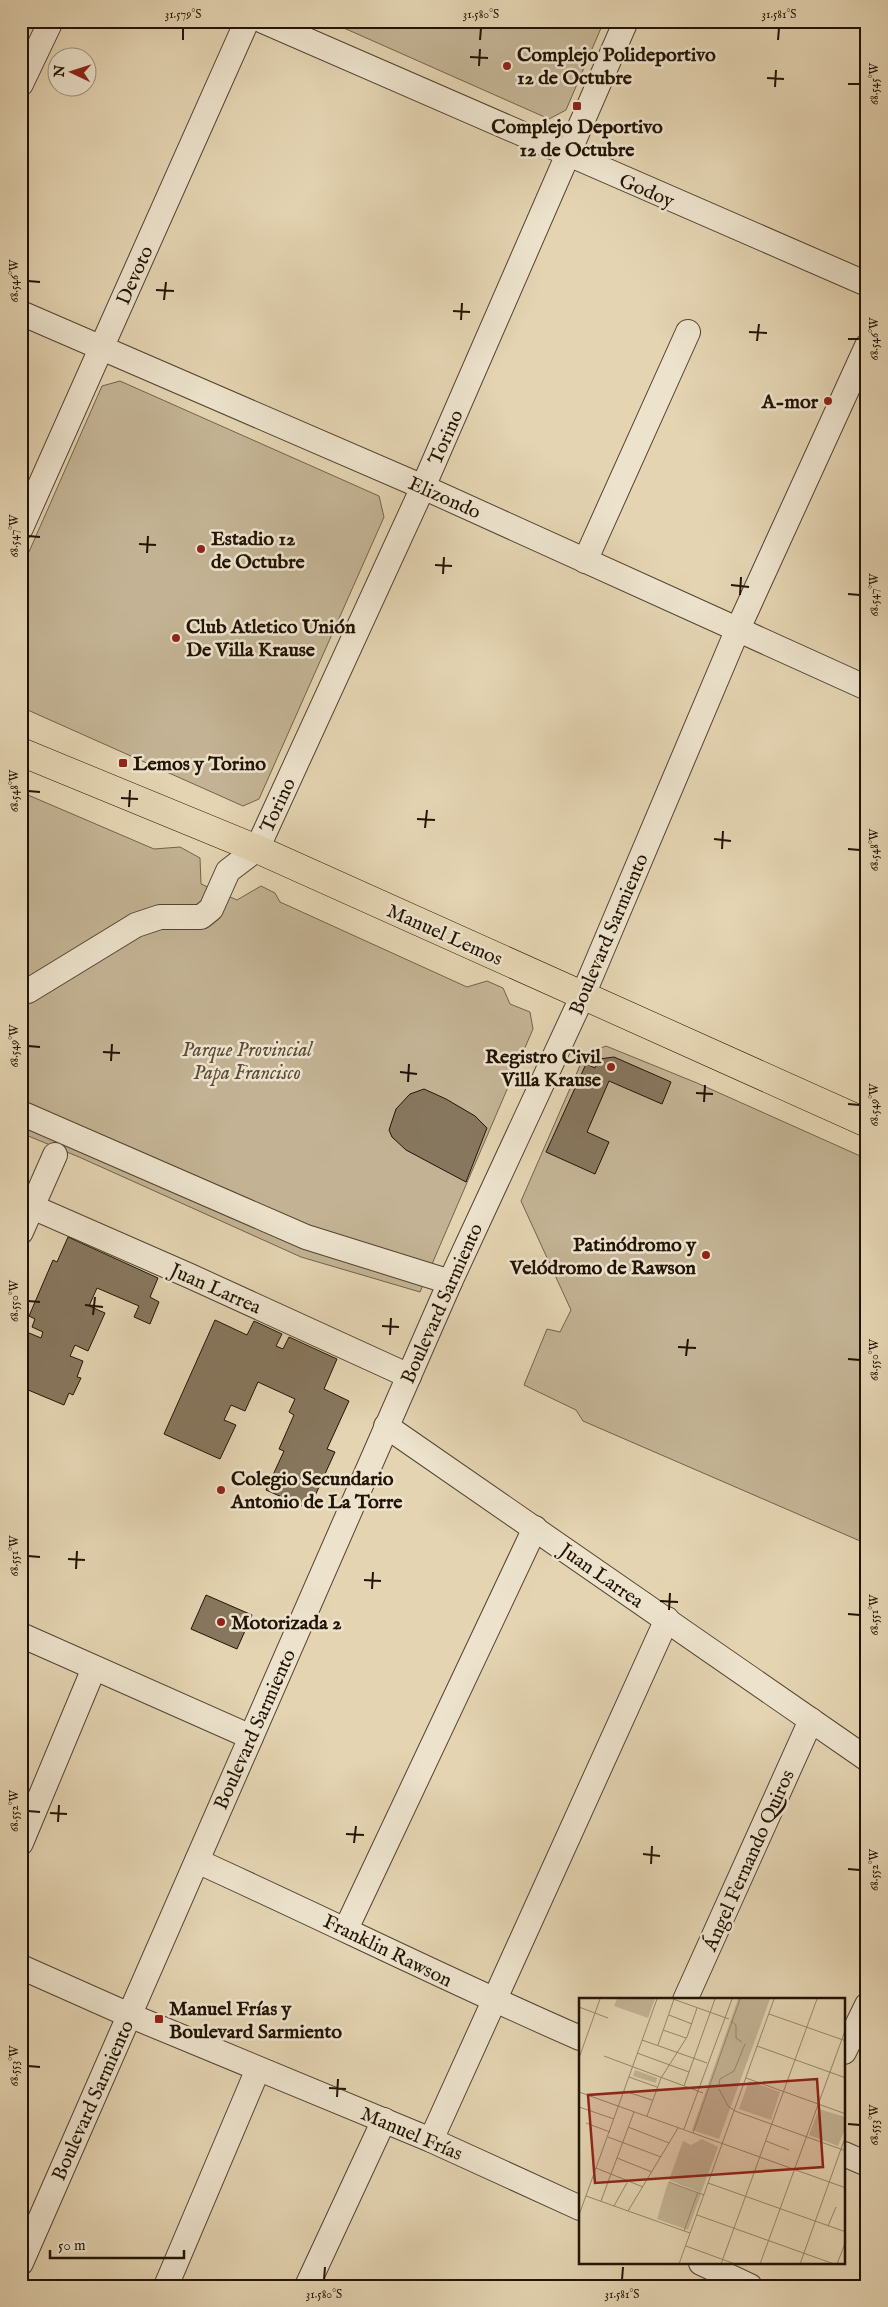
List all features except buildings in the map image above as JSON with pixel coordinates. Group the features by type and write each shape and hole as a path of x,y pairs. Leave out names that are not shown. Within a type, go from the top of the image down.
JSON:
{"main road":[{"name":"Manuel Lemos","path":"21,752 257,849 867,1123"}],"street":[{"path":"21,84 52,21"},
{"name":"Devoto","path":"21,528 247,21"},
{"name":"Godoy","path":"263,21 569,156 867,284"},
{"name":"Torino","path":"257,849 423,487 569,156 626,21"},
{"name":"Elizondo","path":"21,313 423,487 867,688"},
{"path":"585,561 688,332"},
{"name":"Boulevard Sarmiento","path":"21,2263 386,1426 450,1282 583,995 737,630 867,346"},
{"path":"24,992 136,925 160,917 201,918 211,909 228,871 257,849"},
{"path":"21,1113 306,1238 450,1282"},
{"path":"21,1232 27,1205 55,1155"},
{"name":"Juan Larrea","path":"27,1205 190,1276 409,1376"},
{"name":"Juan Larrea","path":"386,1426 867,1759"},
{"path":"346,1929 535,1528"},
{"path":"431,2140 667,1619"},
{"path":"21,1635 251,1737"},
{"path":"21,1843 94,1668"},
{"name":"Ángel Fernando Quiros","path":"686,1998 811,1720"},
{"name":"Franklin Rawson","path":"197,1860 494,2000 579,2038"},
{"name":"Manuel Frías","path":"21,1967 129,2015 431,2140 579,2208"},
{"path":"846,2048 867,2005"},
{"path":"166,2286 258,2069"},
{"path":"307,2286 384,2120"},
{"path":"846,2155 867,2164"},
{"path":"704,2264 745,2276"}],"green space":[{"name":"Complejo Polideportivo 12 de Octubre","path":"328,21 604,21 566,110 549,119"},
{"name":"Estadio 12 de Octubre","path":"120,381 379,496 384,517 259,799 243,806 21,707 21,570 102,386"},
{"name":"Parque Provincial Papa Francisco","path":"21,792 154,849 180,847 200,858 201,884 237,900 261,886 275,893 280,902 467,987 487,981 503,988 510,1004 530,1012 533,1029 420,1292 301,1257 79,1157 21,1133"},
{"name":"Patinódromo y Velódromo de Rawson","path":"606,1046 697,1083 867,1159 867,1544 583,1421 576,1410 524,1385 547,1329 560,1332 571,1310 521,1201 585,1054"}],"place":[{"name":"Complejo Polideportivo 12 de Octubre","path":"507,66"},
{"name":"Complejo Deportivo 12 de Octubre","path":"577,106"},
{"name":"A-mor","path":"828,401"},
{"name":"Estadio 12 de Octubre","path":"201,549"},
{"name":"Club Atletico Unión De Villa Krause","path":"176,638"},
{"name":"Lemos y Torino","path":"123,763"},
{"name":"Registro Civil Villa Krause","path":"611,1067"},
{"name":"Patinódromo y Velódromo de Rawson","path":"706,1255"},
{"name":"Colegio Secundario Antonio de La Torre","path":"221,1490"},
{"name":"Motorizada 2","path":"221,1622"},
{"name":"Manuel Frías y Boulevard Sarmiento","path":"159,2019"}]}
